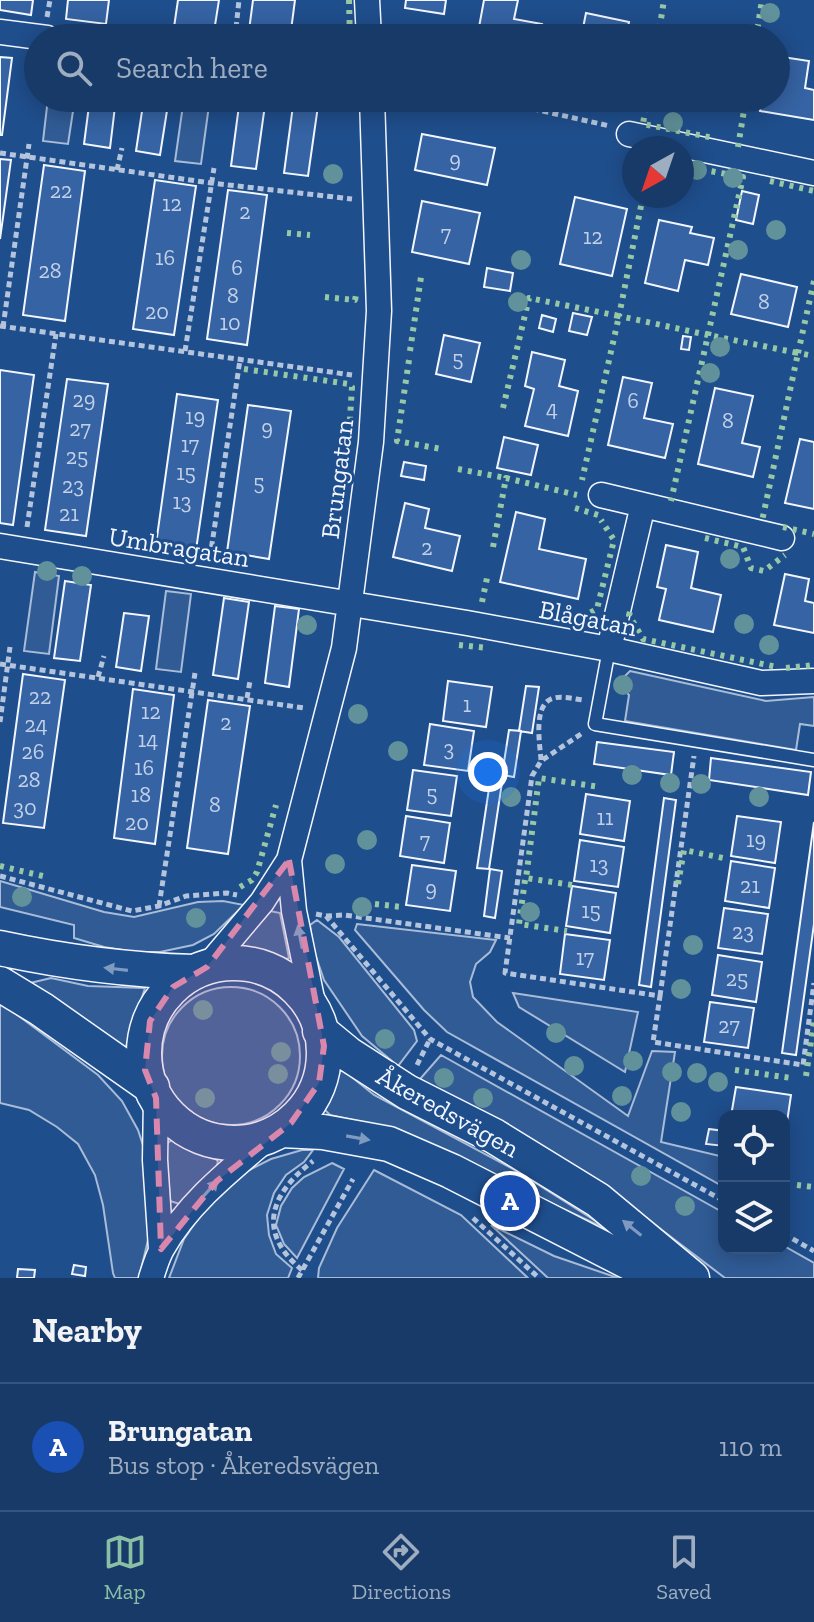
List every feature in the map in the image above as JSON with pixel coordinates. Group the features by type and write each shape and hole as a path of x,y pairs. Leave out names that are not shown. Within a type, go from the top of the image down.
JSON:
{"street":[{"path":"367,0 368,24"},
{"path":"0,32 24,35"},
{"name":"Brungatan","path":"200,970 262,902 289,860 344,648 371,442 379,311 373,112"},
{"path":"629,134 814,173"},
{"path":"601,495 782,538"},
{"path":"609,649 643,505"},
{"name":"Umbragatan","path":"12,548 350,603"},
{"name":"Blågatan","path":"350,603 609,649 761,683 814,681"},
{"name":"Brungatan","path":"289,860 294,911 317,1022"},
{"name":"Åkeredsvägen","path":"0,948 69,963 128,970 200,970 228,963 264,968 281,976 297,989 317,1022 348,1054 407,1092 494,1136 598,1200 692,1278"},
{"path":"161,1249 154,1092 145,1070 145,1043 158,1004 173,987 200,970"},
{"name":"Åkeredsvägen","path":"0,984 41,1009 154,1092 174,1121 196,1135 230,1143 275,1133 323,1132 389,1144 451,1171 660,1278"},
{"path":"151,1278 161,1249 217,1181 291,1123 308,1105 319,1083 324,1046 317,1022"}],"lane":[{"path":"609,649 595,724 814,760"}],"path":[{"path":"236,24 239,0"},
{"path":"547,112 610,126 629,134"},
{"path":"29,144 1,327 375,378"},
{"path":"117,170 122,148"},
{"path":"0,153 211,183 376,202"},
{"path":"185,351 214,168"},
{"path":"12,548 56,334"},
{"path":"207,579 240,360"},
{"path":"0,722 10,647"},
{"path":"98,677 104,656"},
{"path":"0,664 247,698 300,707 325,715"},
{"path":"159,906 195,673"},
{"path":"247,698 250,681"},
{"path":"541,761 541,711 545,704 561,697 599,702"},
{"path":"595,724 541,761 532,776 505,973 660,996"},
{"path":"696,740 653,1042 803,1065 814,983"},
{"path":"0,876 132,911 159,906 186,896 227,893 262,902"},
{"path":"294,911 510,938"},
{"path":"326,916 430,1039 718,1198"},
{"path":"417,1065 430,1039"},
{"path":"302,1270 286,1257 272,1224 275,1205 284,1188 317,1157"},
{"path":"298,1278 353,1179"},
{"path":"462,1210 539,1278"},
{"path":"790,1237 814,1251"}],"highlighted area":[{"path":"289,860 324,1046 319,1083 291,1123 217,1181 161,1249 156,1098 145,1070 150,1021 173,987 207,967"}],"shaded area":[{"path":"46,112 73,112 68,144 43,141"},
{"path":"182,112 208,112 201,164 175,161"},
{"path":"35,572 59,576 49,654 24,651"},
{"path":"166,591 191,594 181,672 156,669"},
{"path":"630,671 766,701 814,697 814,726 800,724 796,750 625,721 629,695 623,689 623,678"},
{"path":"0,881 104,912 134,917 198,902 223,901 244,905 214,934 193,945 160,952 135,952 74,938 74,925 0,907"},
{"path":"270,911 280,913 289,958 276,964 242,948 242,942"},
{"path":"317,920 339,937 414,1030 417,1041 398,1066 362,1036 324,980 313,948 310,925"},
{"path":"357,924 496,940 490,952 476,964 470,982 473,997 497,1022 628,1116 652,1051 675,1052 661,1142 718,1156 718,1184 447,1032 355,930"},
{"path":"51,978 88,986 145,988 124,1053 30,983"},
{"path":"231,987 257,993 280,1007 294,1030 300,1056 294,1082 280,1105 257,1119 231,1125 205,1119 182,1105 168,1082 162,1056 168,1030 182,1007 205,993"},
{"path":"513,993 638,1012 625,1072 519,1007"},
{"path":"0,1002 98,1075 122,1101 138,1130 152,1173 152,1223 139,1278 115,1278 95,1175 78,1144 29,1110 0,1103"},
{"path":"441,1055 718,1210 718,1254 790,1254 790,1249 814,1263 814,1278 725,1278 604,1186 420,1079"},
{"path":"343,1070 374,1095 515,1170 613,1232 390,1128 330,1115 324,1109 326,1101 336,1073"},
{"path":"172,1140 214,1156 218,1162 215,1170 180,1204 170,1201 166,1144"},
{"path":"313,1150 304,1162 286,1175 274,1193 267,1215 269,1235 276,1254 292,1268 288,1278 169,1278 184,1239 211,1200 236,1177 271,1159"},
{"path":"332,1163 344,1169 297,1258 284,1244 276,1225 281,1206 292,1188 304,1177"},
{"path":"374,1170 461,1215 528,1278 318,1278 319,1268 337,1228"},
{"path":"491,1225 554,1256 618,1278 548,1278"}],"building":[{"path":"0,0 33,0 31,15 0,10"},
{"path":"68,0 109,0 106,24 66,19"},
{"path":"178,0 219,0 215,24 174,24"},
{"path":"253,0 295,0 292,24 250,24"},
{"path":"406,0 446,0 444,14 405,8"},
{"path":"484,0 518,0 514,19 542,24 480,24"},
{"path":"586,13 629,22 629,24 584,24"},
{"path":"0,57 12,58 2,135 0,135"},
{"path":"790,58 809,61 805,88 814,90 814,120 766,112 790,112"},
{"path":"88,112 114,112 110,148 84,144"},
{"path":"142,112 167,112 160,155 136,151"},
{"path":"238,112 264,112 256,169 231,166"},
{"path":"292,112 317,112 308,176 284,173"},
{"path":"422,134 495,148 487,185 415,170"},
{"path":"0,159 11,160 0,239"},
{"path":"44,165 85,171 65,321 23,315"},
{"path":"155,180 196,186 174,335 133,329"},
{"path":"228,190 267,195 247,345 207,339"},
{"path":"742,191 759,195 753,224 736,220"},
{"path":"575,197 627,209 612,276 560,264"},
{"path":"422,201 480,213 469,264 412,252"},
{"path":"659,220 692,227 690,233 714,238 708,265 685,260 678,291 645,283"},
{"path":"487,268 513,273 510,291 484,287"},
{"path":"741,274 797,287 788,327 731,314"},
{"path":"573,313 592,317 587,335 569,331"},
{"path":"542,315 556,319 553,332 539,328"},
{"path":"444,335 480,343 471,382 436,374"},
{"path":"683,336 691,337 689,350 681,349"},
{"path":"532,352 565,360 559,386 578,391 568,436 525,426 534,389 525,386"},
{"path":"0,370 34,375 13,525 0,523"},
{"path":"623,377 652,383 644,418 673,424 665,458 608,445"},
{"path":"67,379 108,384 86,536 45,530"},
{"path":"715,388 753,396 742,443 760,447 753,477 698,464"},
{"path":"177,394 218,400 196,550 156,544"},
{"path":"248,405 291,411 269,559 227,552"},
{"path":"504,437 538,445 531,475 497,468"},
{"path":"800,439 814,442 814,509 785,503"},
{"path":"404,462 426,466 424,480 401,476"},
{"path":"405,503 429,509 425,528 460,536 452,571 393,557"},
{"path":"516,512 545,519 539,549 586,559 578,599 500,582"},
{"path":"666,545 698,552 691,588 721,595 713,632 659,620 666,589 657,587"},
{"path":"785,574 809,579 805,601 814,603 814,633 774,625"},
{"path":"65,581 91,585 80,661 54,658"},
{"path":"224,598 249,602 238,679 213,675"},
{"path":"275,606 299,609 289,687 265,683"},
{"path":"124,613 149,616 141,671 116,667"},
{"path":"23,674 65,680 44,828 3,823"},
{"path":"448,681 492,687 486,727 443,721"},
{"path":"526,686 539,687 532,733 519,731"},
{"path":"133,689 174,695 155,844 114,838"},
{"path":"208,700 250,706 228,854 187,848"},
{"path":"430,724 474,731 468,771 424,765"},
{"path":"509,730 521,731 514,777 502,775"},
{"path":"597,742 674,752 671,775 594,764"},
{"path":"711,758 811,772 808,795 709,780"},
{"path":"413,770 457,776 451,816 407,810"},
{"path":"491,775 503,776 489,869 477,868"},
{"path":"586,794 630,801 624,841 580,834"},
{"path":"664,798 676,800 651,987 639,985"},
{"path":"406,816 450,823 444,863 400,856"},
{"path":"737,816 781,822 775,863 731,856"},
{"path":"814,822 814,924 796,1055 782,1053"},
{"path":"580,840 624,847 618,887 574,881"},
{"path":"731,861 775,868 769,908 725,901"},
{"path":"412,865 456,871 450,911 406,905"},
{"path":"490,869 502,871 495,918 484,916"},
{"path":"572,886 616,893 610,933 566,926"},
{"path":"724,908 768,914 762,954 718,948"},
{"path":"565,934 610,940 604,980 560,974"},
{"path":"718,955 762,962 756,1002 712,995"},
{"path":"710,1002 754,1008 748,1048 704,1042"},
{"path":"736,1087 791,1095 789,1110 732,1110"},
{"path":"709,1129 718,1130 718,1145 706,1144"},
{"path":"74,1265 86,1267 85,1276 72,1274"},
{"path":"18,1269 35,1270 34,1278 17,1278"}],"hedge":[{"path":"349,0 350,24"},
{"path":"660,24 664,0"},
{"path":"758,24 762,0"},
{"path":"645,112 643,124 714,138"},
{"path":"738,147 744,112"},
{"path":"694,168 743,177 708,335 798,353 762,521"},
{"path":"770,181 814,191"},
{"path":"641,208 619,316 708,335 671,501"},
{"path":"287,233 310,235"},
{"path":"410,351 421,277"},
{"path":"814,281 798,353 814,356"},
{"path":"325,297 355,300 356,295"},
{"path":"503,408 529,298 619,316 582,480"},
{"path":"409,360 397,441 441,449"},
{"path":"244,369 349,384 352,387 348,450"},
{"path":"458,469 506,478"},
{"path":"493,547 506,478 577,495"},
{"path":"575,508 598,515"},
{"path":"573,622 597,609 614,540 601,520"},
{"path":"783,527 814,534"},
{"path":"705,538 743,547 751,568 764,571 785,555"},
{"path":"482,602 487,578"},
{"path":"630,612 643,639 777,667"},
{"path":"459,645 488,648"},
{"path":"786,668 814,665"},
{"path":"572,885 526,878 539,778 600,787"},
{"path":"240,887 252,880 257,872 276,805"},
{"path":"678,884 684,850 728,859"},
{"path":"0,866 47,877"},
{"path":"525,880 519,924 567,931"},
{"path":"375,904 402,907"},
{"path":"806,1076 814,1021"},
{"path":"735,1070 791,1078"},
{"path":"797,1185 814,1187"}],"place":[{"name":"Brungatan","path":"510,1201"}]}
